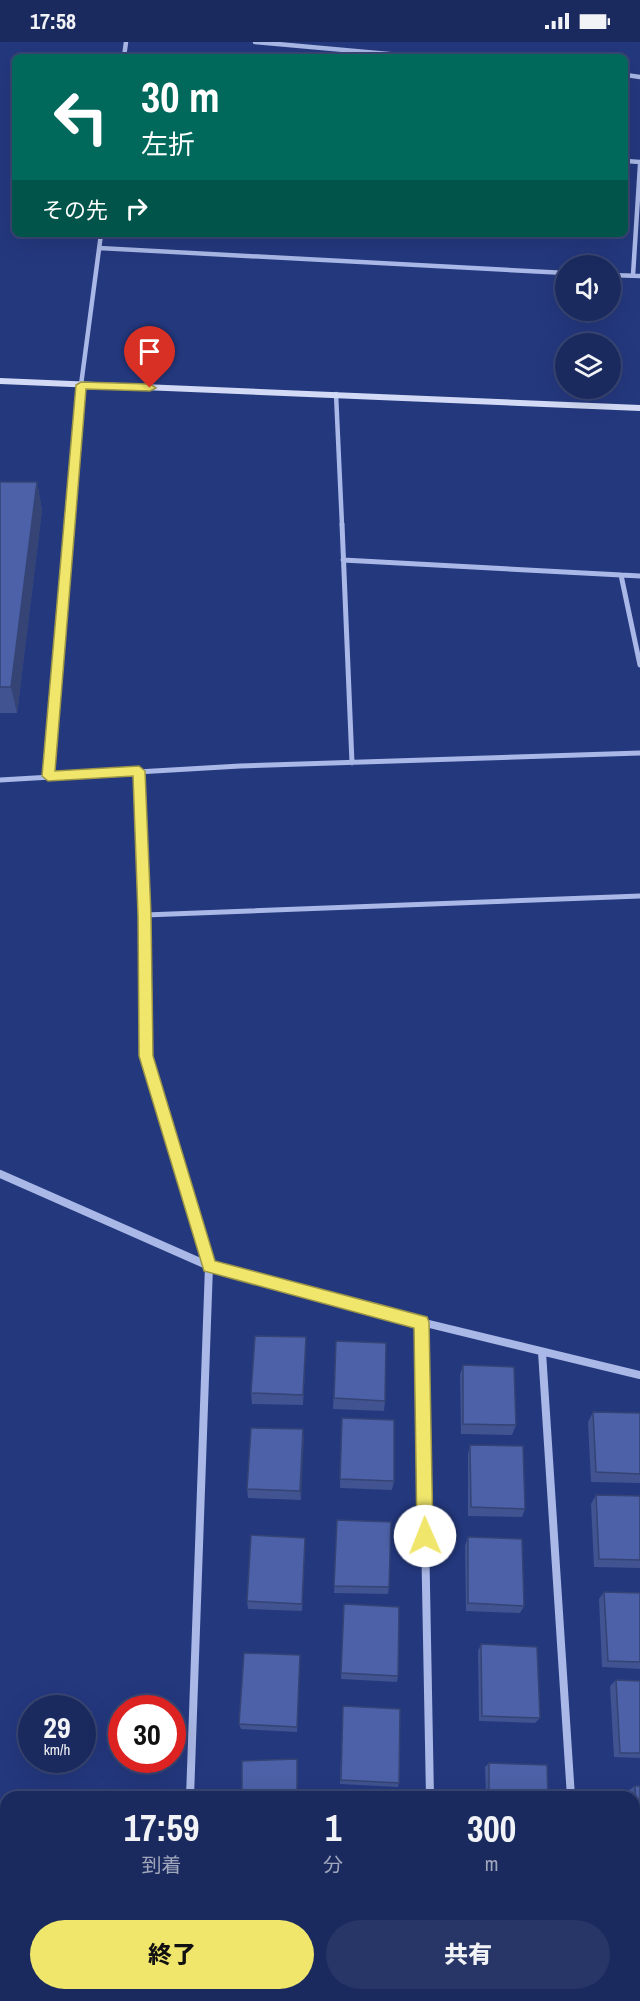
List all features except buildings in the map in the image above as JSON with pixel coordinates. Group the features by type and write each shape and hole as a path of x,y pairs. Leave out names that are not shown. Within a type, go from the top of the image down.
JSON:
{"street":[{"path":"255,42 389,54"},
{"path":"633,275 640,164"},
{"path":"48,776 81,385 101,237"},
{"path":"99,248 555,272"},
{"path":"621,275 640,276"},
{"path":"0,381 640,408"},
{"path":"336,394 352,762"},
{"path":"343,560 640,576"},
{"path":"621,575 640,665"},
{"path":"0,780 139,771 352,762 640,753"},
{"path":"139,771 145,915 146,1056 209,1266 190,1791"},
{"path":"145,915 640,896"},
{"path":"0,1174 209,1266 422,1322 640,1375"},
{"path":"422,1322 430,1791"},
{"path":"542,1352 571,1791"}],"route":[{"path":"150,388 81,385 48,776 139,771 145,915 146,1056 209,1266 422,1322 425,1536"}]}
